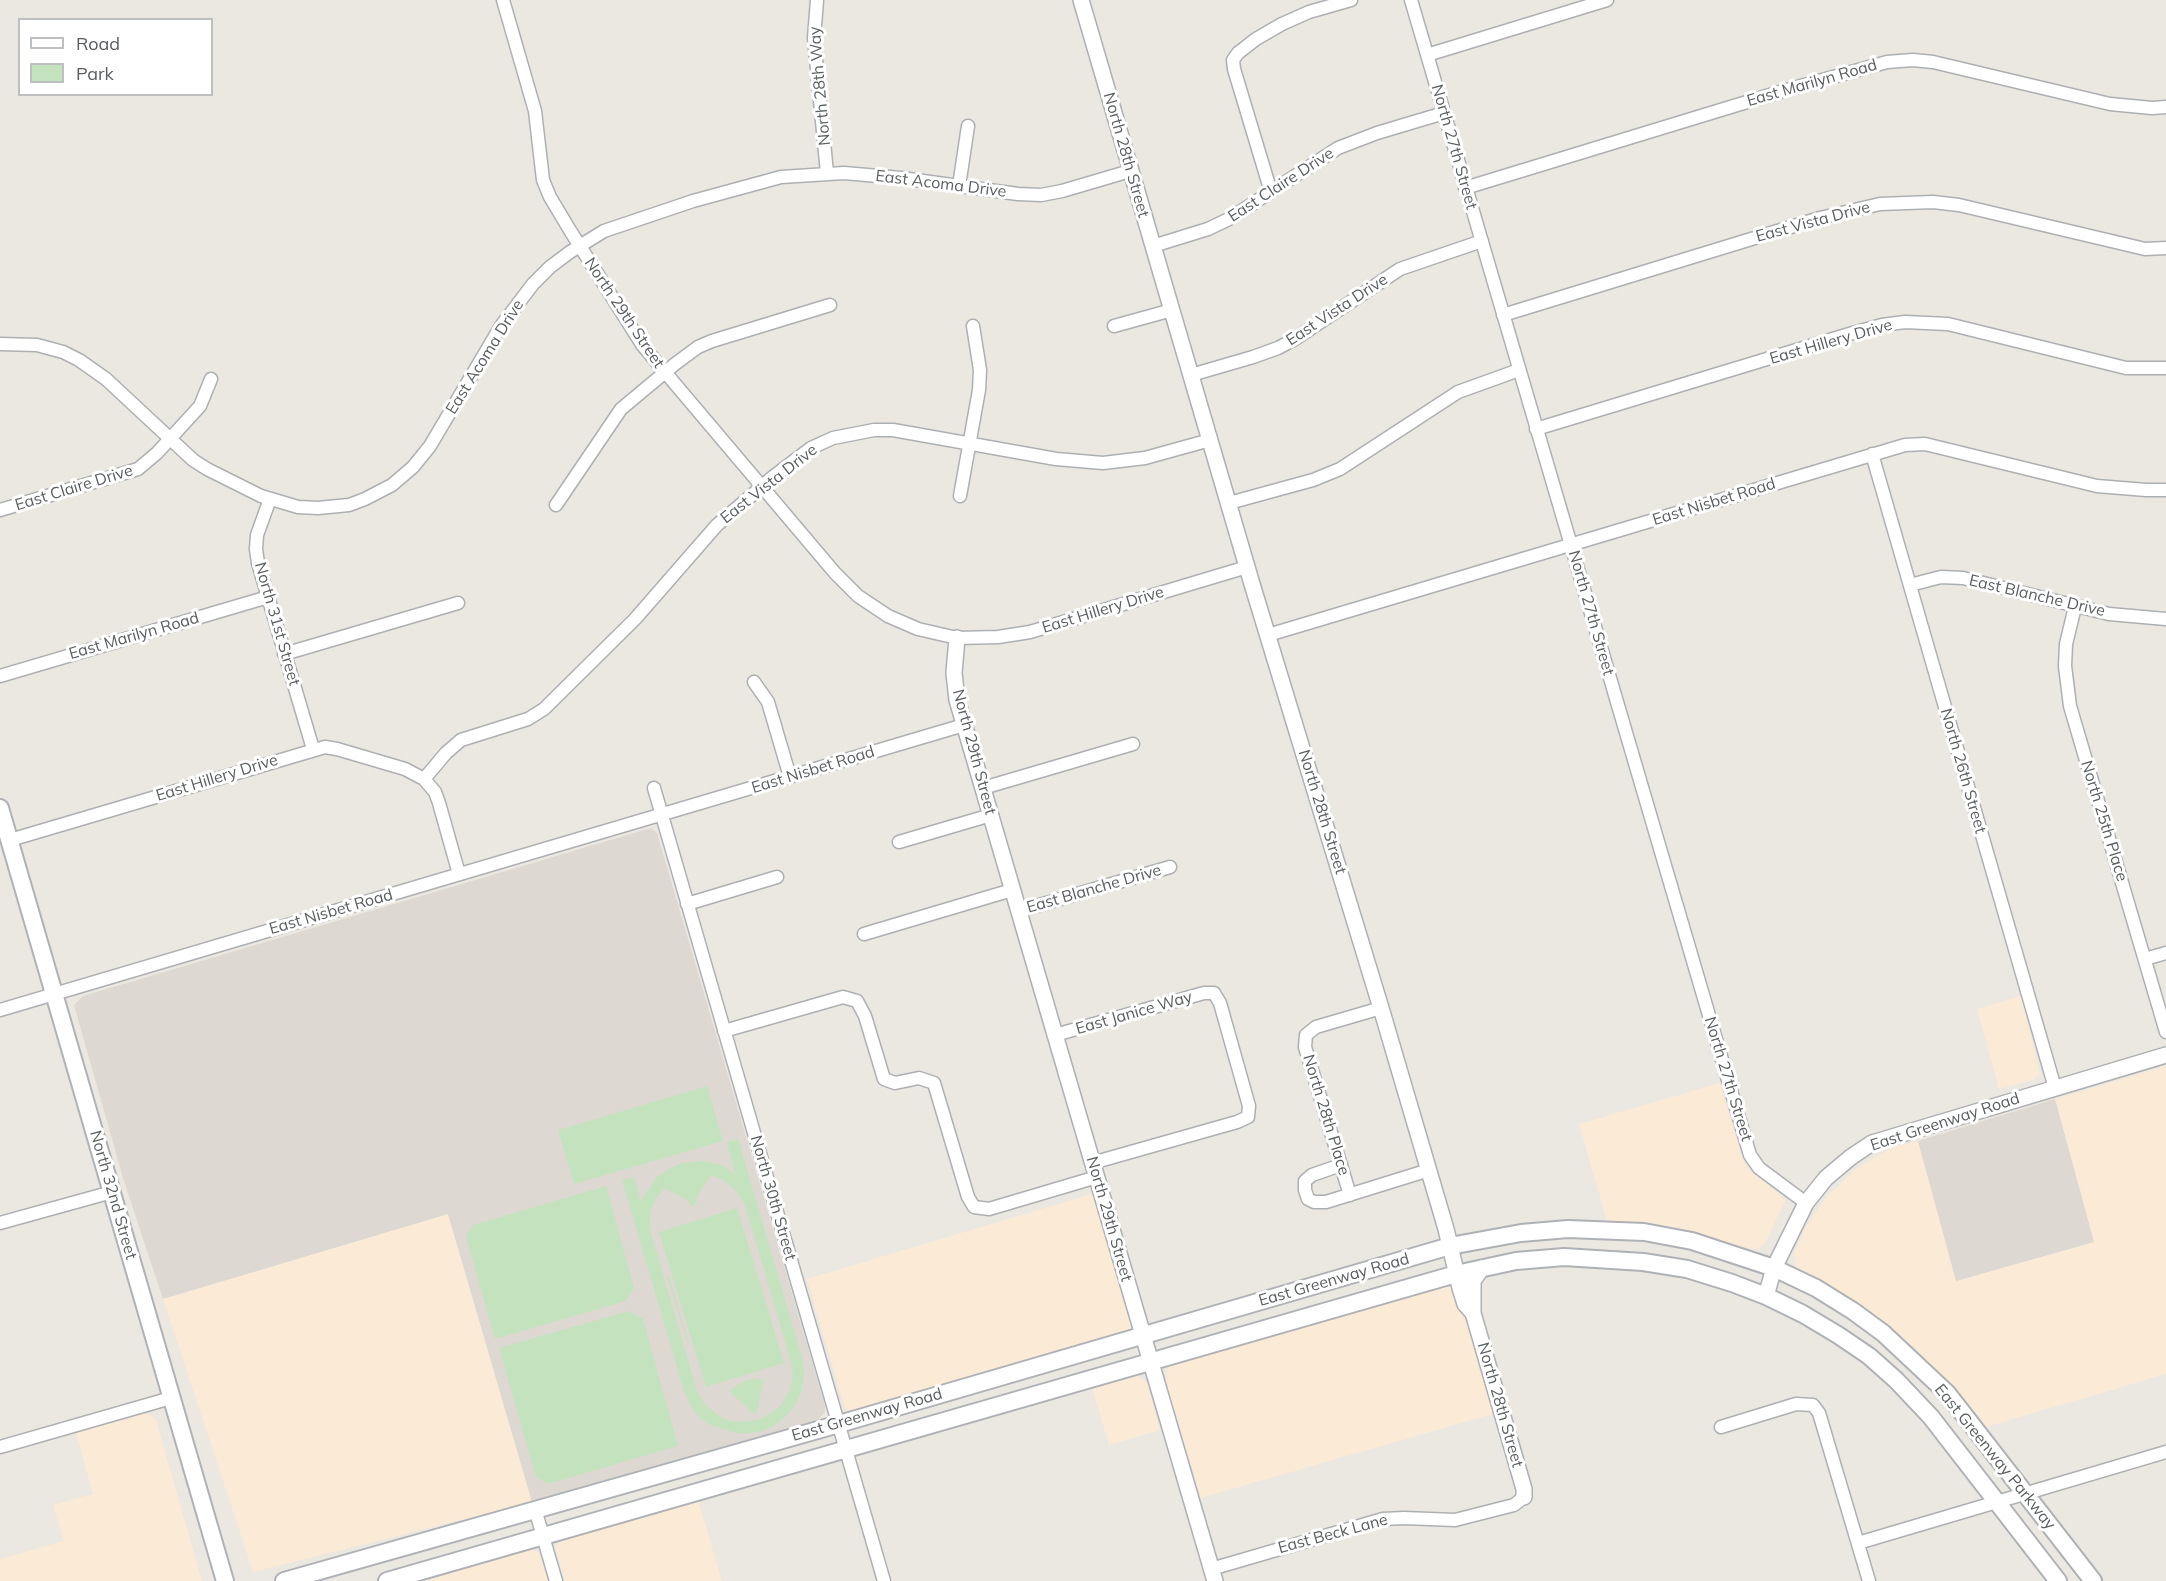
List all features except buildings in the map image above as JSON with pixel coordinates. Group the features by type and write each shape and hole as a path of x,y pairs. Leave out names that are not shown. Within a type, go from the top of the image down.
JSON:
{"main road":[{"name":"North 32nd Street","path":"0,808 225,1581"},
{"name":"East Greenway Parkway","path":"1450,1246 1521,1233 1568,1229 1644,1232 1692,1241 1774,1268 1816,1288 1883,1333 1947,1393 2093,1581"},
{"path":"1617,1260 1619,1230"},
{"name":"East Greenway Road","path":"284,1581 839,1424 1450,1246"},
{"name":"East Greenway Parkway","path":"1456,1274 1516,1261 1564,1257 1617,1260 1687,1269 1766,1296 1803,1314 1869,1356 1896,1380 1931,1417 2058,1581"},
{"name":"East Greenway Road","path":"387,1581 1456,1274"},
{"path":"1340,1278 1344,1306"},
{"path":"1896,1380 1915,1363"},
{"path":"399,1548 407,1575"}],"street":[{"name":"North 29th Street","path":"503,0 535,111 543,180 550,197 579,246 643,346 835,573 858,596 903,624 957,638 955,686 957,700 1213,1575"},
{"name":"North 28th Way","path":"817,0 814,38 827,173"},
{"name":"North 28th Street","path":"1081,0 1247,567 1429,1170 1456,1274 1465,1304 1473,1313"},
{"path":"1271,192 1233,60 1256,39 1282,24 1309,12 1351,0"},
{"name":"North 27th Street","path":"1411,0 1750,1155 1759,1168 1806,1203"},
{"path":"1427,55 1607,0"},
{"name":"East Marilyn Road","path":"1466,188 1783,91 1887,62 1913,60 1933,63 2110,104 2166,107"},
{"name":"East Claire Drive","path":"1153,246 1208,230 1238,214 1338,148 1377,133 1444,113"},
{"path":"959,186 968,126"},
{"name":"East Acoma Drive","path":"0,344 37,345 63,352 79,360 106,379 170,439 207,469 270,499 298,507 349,505 393,485 413,467 430,446 501,326 521,299 550,267 579,246 623,224 750,184 781,177 827,173 901,178 1041,195 1130,171"},
{"name":"East Vista Drive","path":"1503,315 1820,218 1880,204 1933,202 1959,206 2145,249 2166,248"},
{"name":"East Vista Drive","path":"1191,375 1278,348 1400,269 1482,242"},
{"path":"556,505 621,409 698,347 830,305"},
{"path":"1114,326 1172,310"},
{"name":"East Hillery Drive","path":"1536,429 1856,332 1905,322 1948,324 2126,368 2166,368"},
{"path":"960,496 979,390 980,370 973,326"},
{"path":"1228,503 1313,480 1340,469 1458,392 1519,370"},
{"name":"East Claire Drive","path":"0,510 138,469 200,406 211,379"},
{"name":"East Vista Drive","path":"424,779 446,753 461,740 528,719 544,709 635,619 710,532 811,448 849,433 893,430 1056,459 1103,463 1145,458 1210,440"},
{"name":"East Nisbet Road","path":"1268,635 1905,445 1925,444 2097,486 2166,490"},
{"name":"North 26th Street","path":"1872,454 2055,1088"},
{"name":"North 31st Street","path":"270,499 257,535 256,549 313,750"},
{"name":"East Hillery Drive","path":"957,638 998,638 1030,632 1247,567"},
{"name":"East Blanche Drive","path":"1910,585 1941,577 1963,578 2075,607 2128,616 2166,619"},
{"name":"East Marilyn Road","path":"0,676 268,597"},
{"path":"284,654 458,603"},
{"name":"North 25th Place","path":"2075,607 2066,644 2065,666 2070,706 2166,1032"},
{"path":"754,682 768,702 790,777"},
{"name":"East Nisbet Road","path":"0,1010 964,725"},
{"path":"983,788 1133,744"},
{"name":"East Hillery Drive","path":"9,840 326,747 405,769 424,779"},
{"path":"424,779 435,792 459,874"},
{"path":"654,788 662,816"},
{"path":"899,842 991,815"},
{"name":"North 30th Street","path":"662,816 884,1581"},
{"name":"East Blanche Drive","path":"1019,911 1170,867"},
{"path":"687,904 777,877"},
{"name":"East Blanche Drive","path":"864,934 1012,891"},
{"path":"2145,959 2166,953"},
{"name":"East Janice Way","path":"1055,1035 1204,993 1214,993 1220,1003 1249,1106 1248,1117 1095,1170"},
{"path":"724,1031 843,997 857,1001 865,1016 884,1079 895,1083 919,1078 934,1083 968,1197 974,1207 988,1209 1095,1170"},
{"name":"North 28th Place","path":"1350,1195 1305,1047 1306,1035 1316,1027 1381,1008"},
{"name":"East Greenway Road","path":"1766,1296 1774,1268 1806,1203 1826,1178 1872,1143 2166,1055"},
{"path":"1341,1165 1312,1175 1305,1181 1308,1199 1314,1202 1326,1202 1429,1170"},
{"path":"0,1223 112,1192"},
{"name":"North 28th Street","path":"1482,1268 1473,1281 1473,1313 1524,1489 1524,1497"},
{"path":"0,1447 171,1398"},
{"path":"1721,1427 1796,1404 1813,1404 1819,1413 1869,1581"},
{"path":"1858,1543 2166,1452"},
{"name":"East Beck Lane","path":"1213,1575 1383,1519 1455,1520 1514,1505 1524,1497"},
{"path":"535,1509 556,1581"}],"shaded area":[{"path":"651,828 657,833 825,1412 818,1420 532,1502 448,1214 163,1299 123,1178 74,1005 83,996"},
{"path":"2021,996 2040,1074 2033,1080 1999,1089 1977,1009"},
{"path":"2166,1066 2166,1374 1986,1427 1977,1414 1914,1347 1879,1319 1796,1268 1794,1254 1806,1226 1827,1196 1856,1169 1875,1157 1897,1146 1918,1141 1957,1281 2094,1242 2055,1099"},
{"path":"1720,1083 1745,1164 1785,1201 1765,1243 1757,1249 1751,1249 1685,1231 1607,1221 1579,1124"},
{"path":"2055,1099 2094,1242 1956,1281 1918,1141"},
{"path":"1092,1194 1130,1328 1124,1333 853,1411 844,1406 807,1279"},
{"path":"448,1214 532,1502 253,1572 163,1299"},
{"path":"1443,1286 1454,1288 1459,1295 1496,1413 1201,1498 1166,1382 1169,1367 1174,1363"},
{"path":"1138,1376 1147,1383 1160,1430 1109,1445 1092,1387"},
{"path":"148,1414 156,1420 202,1581 0,1581 0,1559 64,1541 53,1505 93,1494 76,1433"},
{"path":"698,1500 722,1581 565,1581 555,1547 561,1539"},
{"path":"531,1549 538,1552 548,1581 417,1581"}],"green space":[{"path":"707,1086 723,1141 574,1184 558,1130"},
{"path":"738,1139 803,1361 804,1377 801,1393 795,1405 776,1424 764,1431 751,1433 737,1433 710,1425 699,1417 691,1406 684,1391 622,1180 634,1177 641,1201 657,1177 682,1163 704,1161 722,1165 735,1174 727,1142","holes":["711,1175 725,1181 737,1192 745,1205 793,1374 790,1390 781,1405 769,1415 757,1420 741,1422 727,1420 715,1413 704,1403 697,1391 650,1230 650,1212 664,1188 689,1201 690,1206 697,1204 696,1198"]},
{"path":"606,1186 634,1288 626,1301 495,1339 466,1236 473,1225"},
{"path":"737,1208 784,1363 706,1387 659,1232"},
{"path":"667,1276 669,1276 688,1345"},
{"path":"629,1311 643,1319 678,1446 548,1484 536,1477 499,1348"},
{"path":"753,1379 764,1380 754,1414 729,1391 742,1382"}]}
